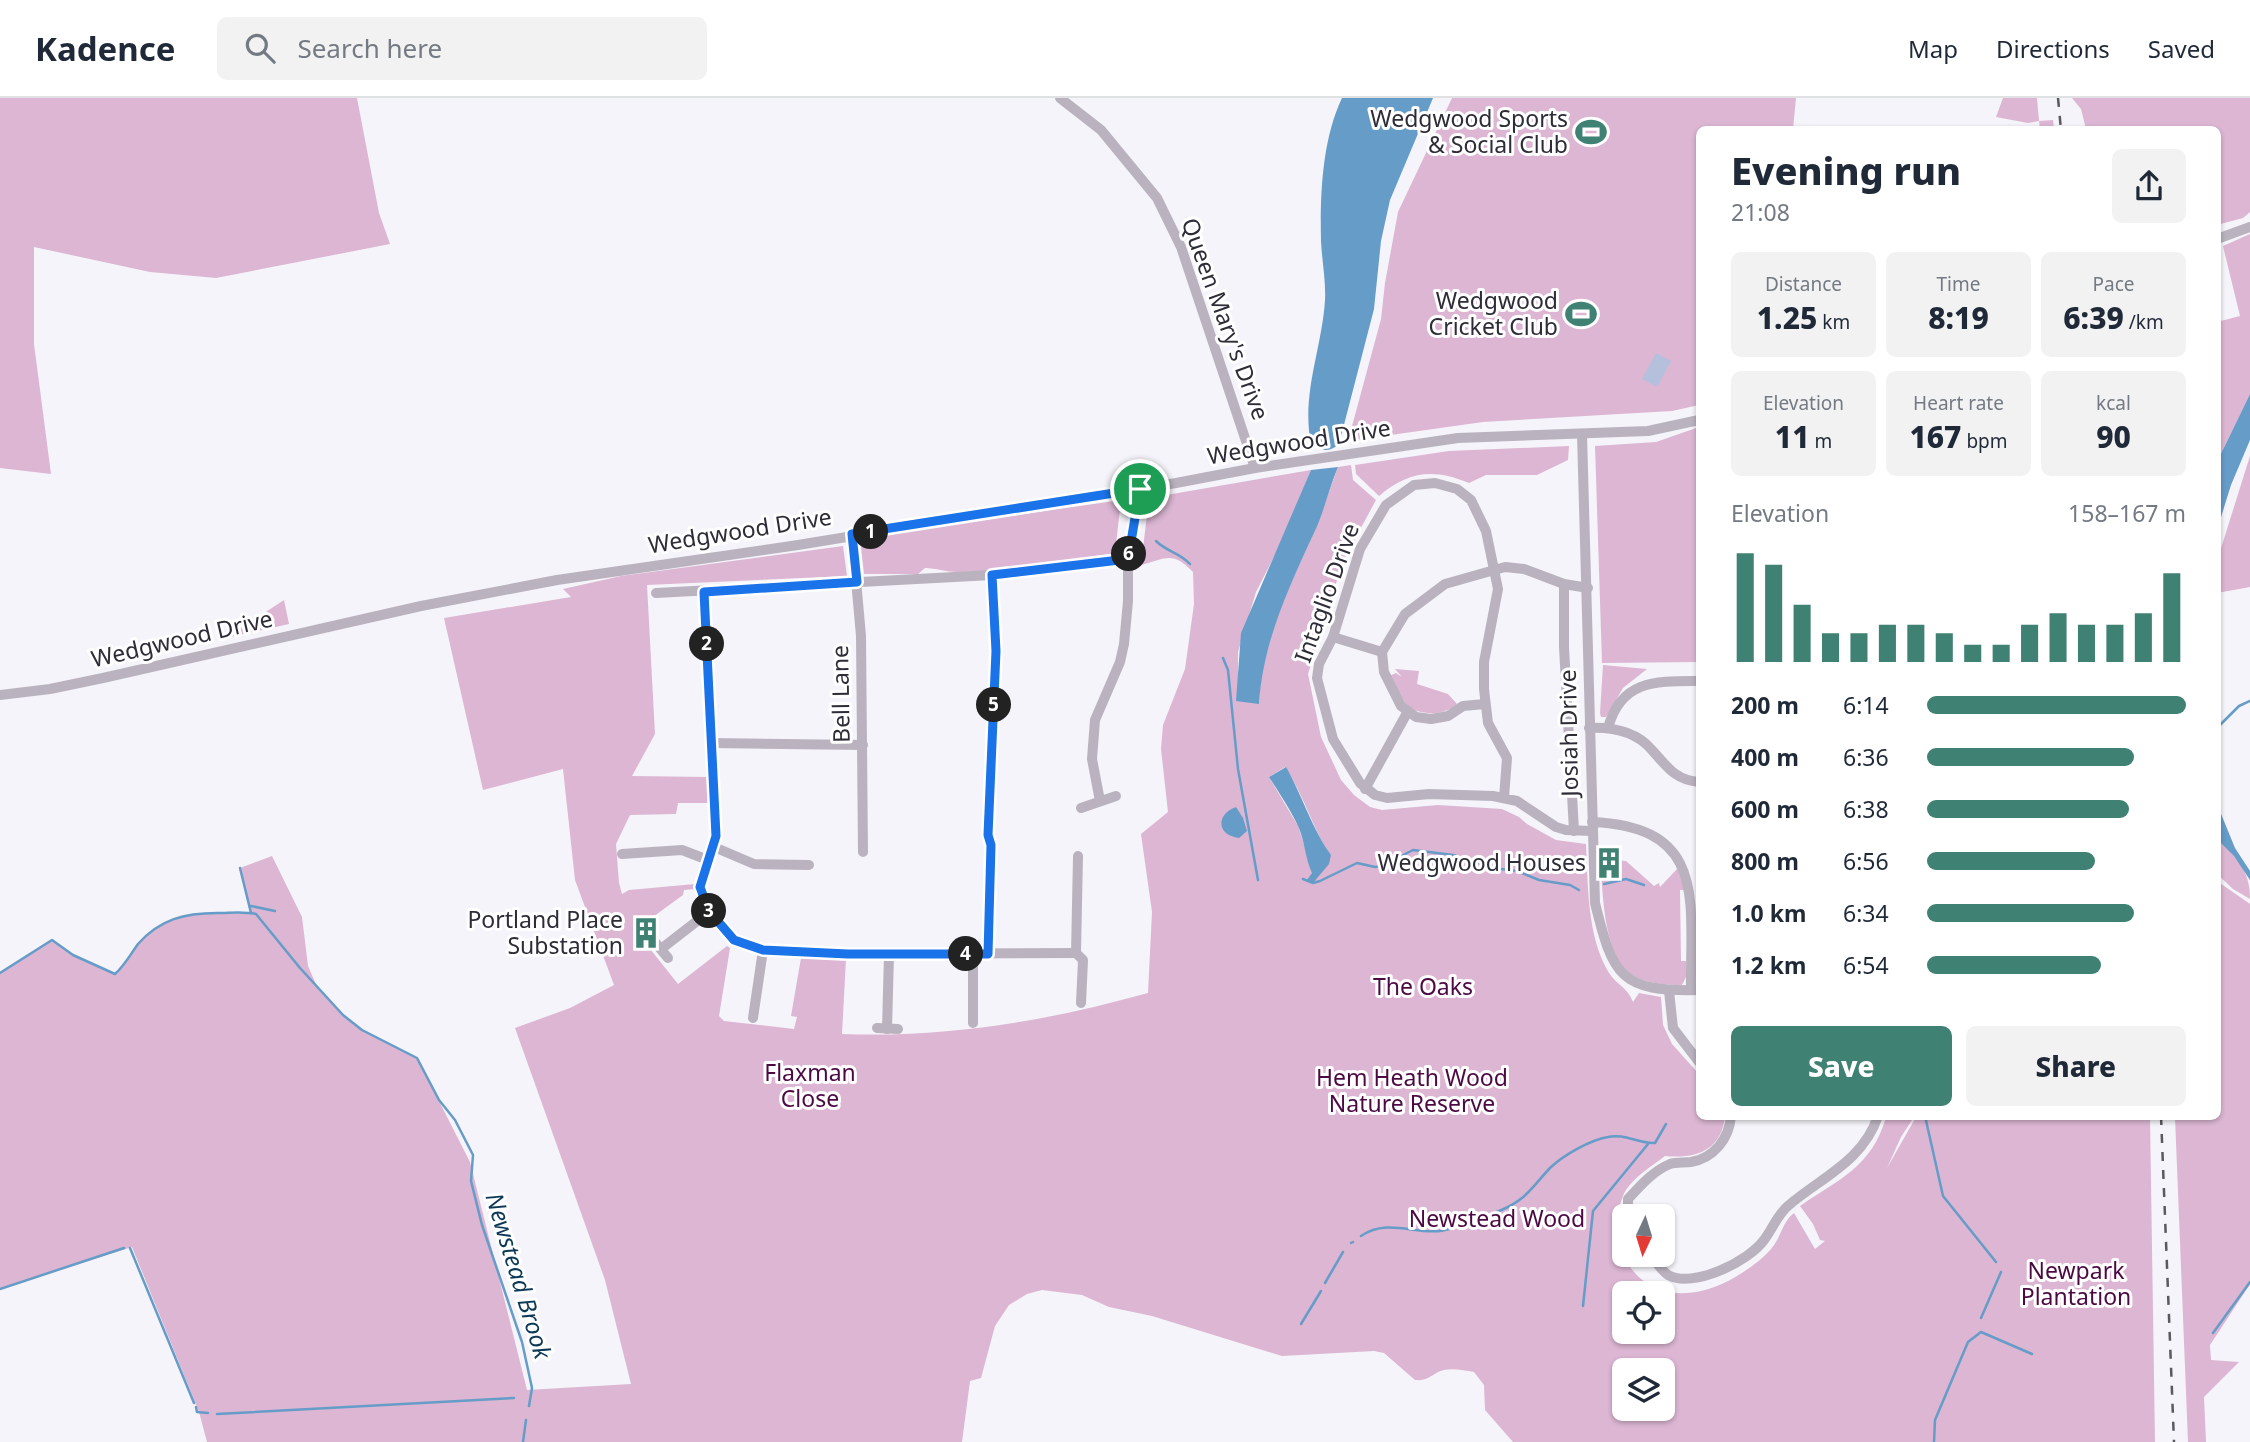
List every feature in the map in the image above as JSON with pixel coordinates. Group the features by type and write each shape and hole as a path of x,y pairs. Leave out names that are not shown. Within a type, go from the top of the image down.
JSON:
{"street":[{"name":"Queen Mary's Drive","path":"1060,98 1101,130 1157,198 1181,247 1255,468"},
{"path":"2221,238 2250,227"},
{"name":"Wedgwood Drive","path":"0,695 103,678 421,606 557,580 1458,438 1648,431 1696,420"},
{"name":"Josiah Drive","path":"1582,434 1595,903 1605,946 1625,978 1637,985 1669,991 1695,990"},
{"name":"Intaglio Drive","path":"1366,789 1333,739 1317,678 1319,664 1333,637 1360,549 1386,505 1414,485 1435,483 1448,485 1471,500 1486,531 1495,569 1498,589 1485,662 1485,704 1488,723 1507,758 1504,798"},
{"path":"1101,801 1092,759 1094,730 1101,701 1120,662 1124,644 1128,612 1128,559 1140,489"},
{"name":"Bell Lane","path":"852,534 861,636 863,852"},
{"path":"656,593 670,587 704,592 992,575 1128,559"},
{"path":"1485,704 1463,706 1448,716 1421,719 1408,713 1395,699 1385,675 1382,652 1405,614 1445,584 1505,567 1524,569 1564,584 1588,589"},
{"path":"988,954 991,845 988,835 996,651 992,575"},
{"path":"1564,584 1564,647 1574,831"},
{"path":"704,592 716,836 700,887 709,911 734,940 763,950 889,955 1076,953 1083,960 1081,1003"},
{"path":"1333,637 1382,652"},
{"path":"1608,728 1612,713 1633,689 1651,684 1696,681"},
{"path":"1408,713 1366,789 1375,795 1387,797 1429,794 1504,798 1517,801 1543,821 1574,831 1622,823 1647,832 1668,847 1682,865 1688,880 1695,990"},
{"path":"1589,728 1623,731 1650,747 1674,775 1696,782"},
{"path":"712,743 863,745"},
{"path":"1082,808 1116,796"},
{"path":"714,847 754,864 809,865"},
{"path":"625,851 681,850 708,860"},
{"path":"1076,953 1078,856"},
{"path":"661,950 709,911"},
{"path":"753,1018 763,950"},
{"path":"973,954 974,1023"},
{"path":"887,1029 889,955"},
{"path":"1669,991 1673,1028 1696,1058"},
{"path":"1628,1204 1628,1199 1649,1177 1671,1164 1700,1159 1720,1146 1730,1130 1731,1120"},
{"path":"1661,1267 1669,1275 1693,1279 1730,1266 1764,1241 1783,1210 1851,1160 1874,1129 1877,1120"}],"green space":[{"path":"0,98 357,98 379,213 390,244 216,278 150,272 34,247 34,344 51,474 0,468"},
{"name":"Wedgwood Sports & Social Club","path":"1452,98 1796,98 1793,126 1696,126 1696,406 1672,411 1483,422 1348,441 1381,319 1398,212"},
{"path":"2003,98 2037,98 2039,121 2028,123 1996,117"},
{"path":"2072,98 2250,98 2250,212 2243,218 2221,224 2221,126 2085,126 2081,109"},
{"path":"2053,120 2054,126 2040,126 2039,121"},
{"path":"2250,234 2250,394 2221,454 2221,321 2240,316 2223,246"},
{"path":"1696,428 1696,662 1602,663 1595,446 1656,442"},
{"path":"1569,446 1568,460 1537,475 1486,475 1469,483 1444,475 1422,474 1400,481 1379,496 1356,474 1355,465 1449,451"},
{"path":"2250,456 2250,587 2221,592 2221,548"},
{"path":"1351,465 1353,480 1376,500 1343,561 1308,674 1321,737 1341,780 1354,795 1370,807 1382,810 1438,805 1502,809 1556,840 1586,844 1588,893 1593,927 1596,943 1609,973 1633,1002 1639,993 1661,997 1663,1025 1672,1044 1696,1071 1696,1120 1724,1120 1713,1145 1697,1154 1665,1156 1631,1184 1621,1204 1612,1204 1612,1267 1630,1267 1644,1281 1612,1281 1612,1344 1675,1344 1675,1293 1701,1291 1743,1273 1774,1245 1794,1213 1815,1249 1825,1241 1820,1240 1800,1206 1841,1179 1863,1160 1880,1134 1885,1120 1912,1120 1887,1168 1914,1120 2150,1120 2155,1442 1513,1442 1485,1410 1484,1385 1474,1372 1447,1370 1415,1380 1384,1353 1374,1351 1282,1356 1152,1316 1109,1307 1082,1295 1042,1290 1027,1294 1009,1305 995,1326 981,1378 970,1381 962,1442 207,1442 199,1412 132,1247 0,1289 0,973 52,940 73,955 115,974 139,944 164,923 190,915 251,913 240,868 272,856 302,917 308,966 318,989 354,1025 417,1058 470,1162 527,1390 631,1384 605,1280 515,1028 570,1008 614,985 575,880 563,769 483,790 444,618 571,597 563,589 621,576 843,546 847,576 647,585 655,734 632,776 708,777 709,803 678,803 676,814 630,815 616,844 619,883 622,894 629,890 695,884 695,889 684,890 683,895 635,930 678,984 727,946 730,948 719,1016 724,1021 794,1029 797,1017 791,1016 801,958 846,959 842,1034 881,1035 997,1026 1072,1012 1148,993 1152,912 1141,834 1168,812 1161,749 1163,725 1185,669 1194,604 1193,572 1186,565 1169,558 1141,565 1149,498 1311,470 1285,535 1256,592 1238,652 1238,672 1259,704 1261,673 1278,612 1315,530 1338,467","holes":["1285,767 1330,856 1308,856 1298,826 1269,777"]},
{"path":"1121,500 1115,553 977,572 925,568 918,574 864,574 860,538"},
{"path":"284,600 289,624 226,638"},
{"path":"1603,665 1647,669 1623,688 1606,717 1601,717 1600,713"},
{"path":"1395,669 1419,671 1417,684 1448,694 1457,704 1446,711 1434,713 1408,708 1389,676 1396,673 1402,677"},
{"path":"2221,843 2245,872 2250,899 2221,878"},
{"path":"1614,860 1626,861 1654,886 1659,883 1660,887 1677,869 1681,875 1684,890 1680,890 1681,961 1686,961 1686,977 1682,985 1657,984 1639,979 1624,968 1617,957 1607,928 1601,870 1614,868"},
{"path":"2221,884 2250,904 2250,1284 2210,1345 2211,1360 2239,1362 2204,1397 2206,1442 2188,1442 2175,1120 2221,1120"}],"water":[{"path":"1342,98 1433,98 1390,200 1381,241 1374,309 1339,444 1325,450 1311,444 1309,407 1325,300 1321,241 1324,168 1330,132"},
{"path":"2250,394 2250,440 2221,517 2221,454"},
{"path":"1338,467 1318,525 1271,637 1259,704 1236,701 1241,633 1311,470"},
{"path":"1286,767 1331,855 1329,864 1313,883 1307,880 1312,873 1298,826 1269,777"},
{"path":"1236,807 1247,831 1239,838 1226,833 1221,824 1225,814"},
{"path":"2221,814 2235,848 2250,871 2250,880 2234,856 2221,843"}],"building":[{"path":"1656,353 1671,361 1657,387 1642,379"}],"waterway":[{"path":"1156,541 1190,564"},
{"path":"1223,658 1228,670 1238,769 1258,880"},
{"path":"2221,724 2239,706 2250,701"},
{"path":"1303,879 1313,883 1320,881 1357,863 1382,866 1413,850 1453,855 1493,868 1517,871 1539,880 1570,885 1579,890"},
{"path":"240,868 251,913"},
{"path":"1604,884 1626,879 1644,885"},
{"path":"251,906 275,911"},
{"name":"Newstead Brook","path":"0,973 52,940 73,955 115,974 146,935 164,923 205,913 256,914 343,1015 362,1030 417,1058 439,1100 455,1120 473,1155 471,1181 482,1225 522,1342 532,1388 529,1406"},
{"path":"1926,1120 1943,1196 1996,1262"},
{"path":"1361,1236 1384,1228 1442,1231 1489,1215 1522,1198 1551,1167 1593,1141 1614,1136 1655,1143 1666,1124"},
{"path":"1583,1306 1593,1211 1648,1144"},
{"path":"0,1289 124,1248"},
{"path":"130,1248 194,1403"},
{"path":"1325,1283 1343,1252"},
{"path":"1981,1318 2001,1272"},
{"path":"2213,1333 2250,1282"},
{"path":"1301,1324 1321,1291"},
{"path":"1934,1442 1935,1420 1968,1342 1981,1332 2032,1354"},
{"path":"217,1414 514,1398"},
{"path":"196,1407 197,1412 208,1413"},
{"name":"Newstead Brook","path":"523,1442 526,1420"}],"railway":[{"path":"2058,98 2061,126"},
{"path":"2161,1120 2174,1442"}],"place":[{"name":"Wedgwood Sports & Social Club","path":"1591,132"},
{"name":"Wedgwood Cricket Club","path":"1581,314"},
{"name":"Wedgwood Houses","path":"1609,863"},
{"name":"Portland Place Substation","path":"646,933"}],"route":[{"path":"1140,489 1128,559 992,575 996,651 988,835 991,845 988,954 848,954 763,950 734,940 709,911 700,887 716,836 704,592 857,582 852,534 1140,489"}],"park label":[{"name":"The Oaks","path":"1423,987"},
{"name":"Flaxman Close","path":"810,1086"},
{"name":"Hem Heath Wood Nature Reserve","path":"1412,1091"},
{"name":"Newstead Wood","path":"1497,1219"},
{"name":"Newpark Plantation","path":"2076,1284"}]}
